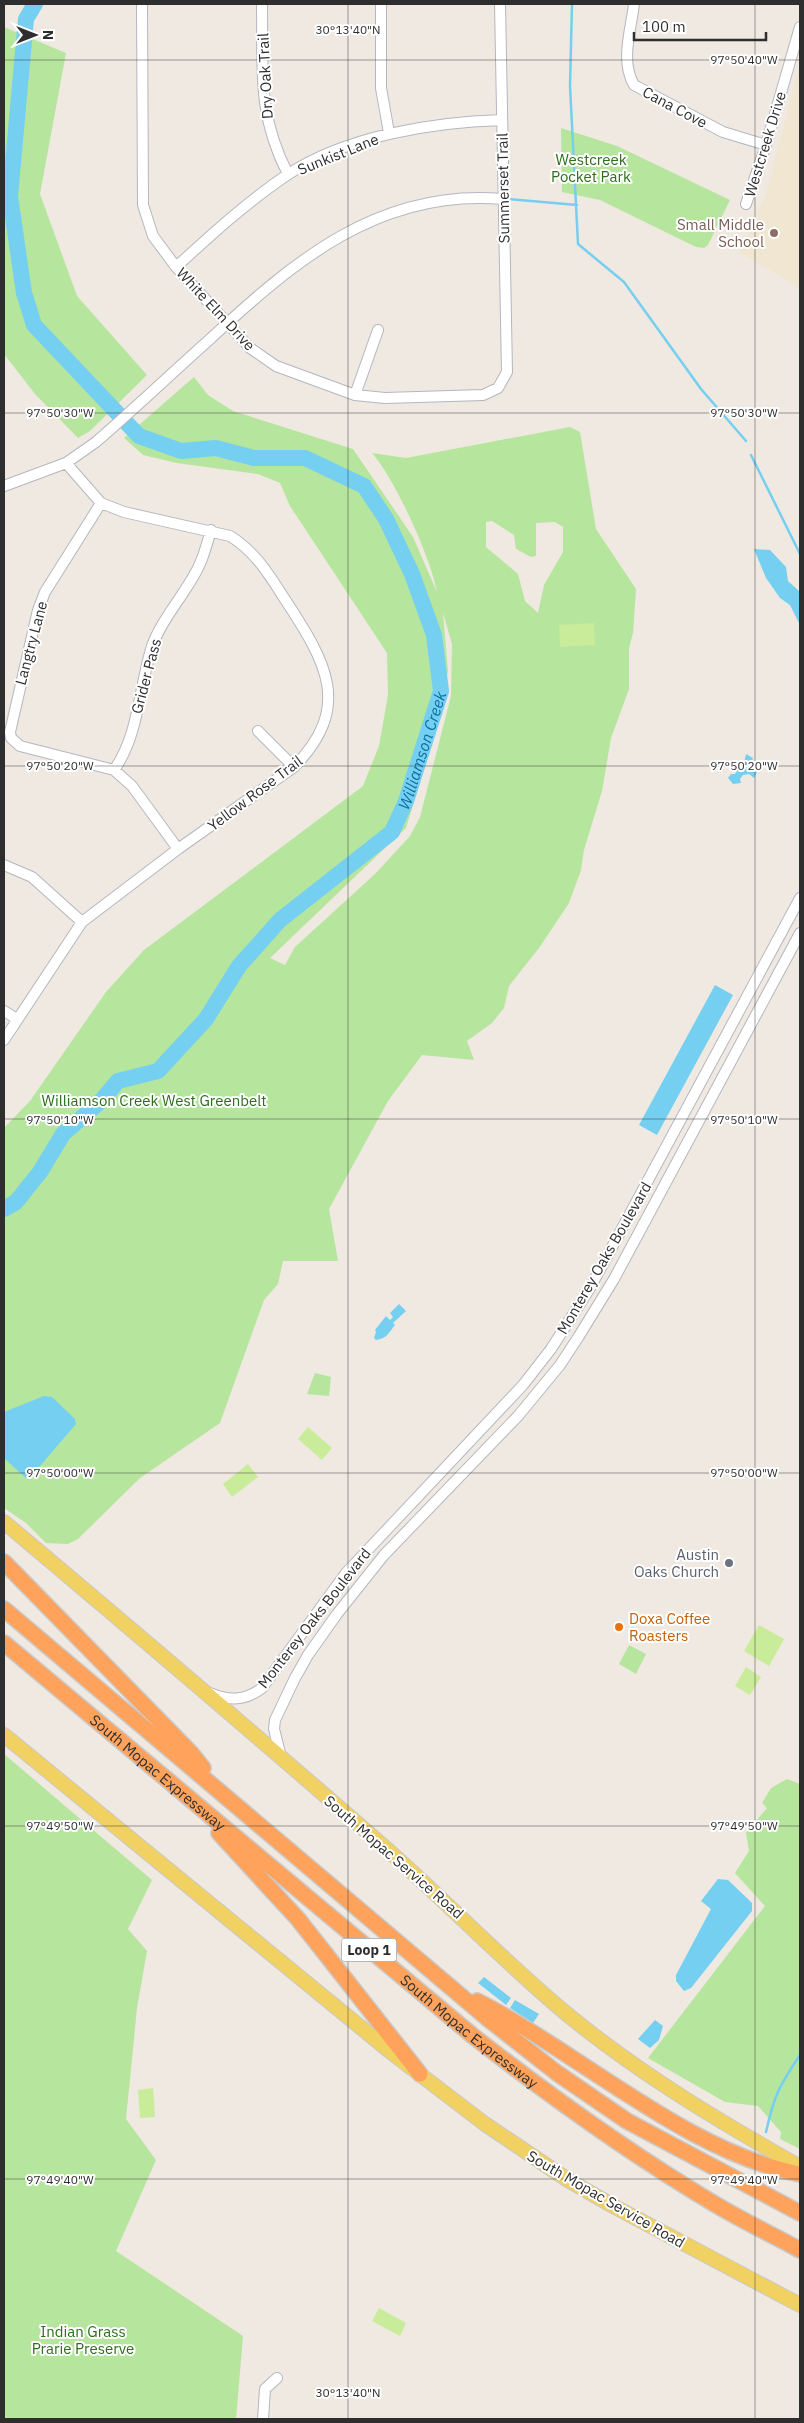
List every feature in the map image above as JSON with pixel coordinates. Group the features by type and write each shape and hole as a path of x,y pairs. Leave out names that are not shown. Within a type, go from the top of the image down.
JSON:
{"highway":[{"path":"4,1562 191,1753 226,1796"},
{"name":"South Mopac Expressway","path":"4,1609 459,1992 487,2018 557,2073 627,2121 800,2214"},
{"name":"South Mopac Expressway","path":"4,1643 473,2036 543,2091 614,2141 714,2204 800,2250"},
{"path":"198,1807 228,1845 298,1919 420,2074"},
{"path":"459,1992 507,2016 676,2123 707,2140 742,2155 800,2174"}],"main road":[{"name":"South Mopac Service Road","path":"4,1522 417,1876 567,2014 628,2062 712,2118 800,2167"},
{"name":"South Mopac Service Road","path":"4,1736 195,1894 485,2124 568,2180 664,2234 800,2304"}],"street":[{"name":"White Elm Drive","path":"142,4 143,205 153,236 176,267 226,324 250,348 276,366 355,395 385,398 483,395 498,388 507,372"},
{"name":"Dry Oak Trail","path":"262,4 265,113 273,143 288,174"},
{"path":"381,4 381,88 389,133"},
{"name":"Summerset Trail","path":"500,4 507,372"},
{"name":"Cana Cove","path":"634,4 626,60 629,77 634,85 723,132 766,145"},
{"name":"Westcreek Drive","path":"746,204 766,145 800,27"},
{"name":"Sunkist Lane","path":"176,267 230,216 288,174 336,151 389,133 443,124 502,120"},
{"path":"4,486 66,462 96,442 226,324 292,268 319,248 353,229 378,218 430,203 485,197 503,198"},
{"path":"355,395 378,330"},
{"name":"Yellow Rose Trail","path":"4,1040 82,922 178,849 294,768 310,751 319,736 326,715 328,695 322,662 310,638 258,557 244,544 230,536 211,530 124,512 101,503 66,462"},
{"name":"Langtry Lane","path":"101,503 45,592 38,610 10,732 11,738 20,746 114,770 132,786 178,849"},
{"name":"Grider Pass","path":"114,770 122,759 130,738 152,647 158,631 194,576 203,557 211,530"},
{"path":"258,731 294,768"},
{"path":"4,865 32,877 82,922"},
{"name":"Monterey Oaks Boulevard","path":"200,1689 218,1697 236,1700 254,1694 262,1688 327,1598 356,1562 507,1404 536,1369 590,1288 800,898"},
{"name":"Monterey Oaks Boulevard","path":"282,1760 276,1744 275,1720 308,1656 337,1614 384,1555 518,1416 560,1365 618,1272 800,933"},
{"path":"4,1011 17,1019"},
{"path":"264,2419 265,2389 277,2378"}],"shaded area":[{"name":"Small Middle School","path":"800,63 800,288 739,252 766,194"}],"green space":[{"path":"4,27 66,53 40,194 77,296 147,375 90,431 78,438 35,394 4,354"},
{"name":"Westcreek Pocket Park","path":"561,128 617,146 730,200 708,245 704,248 696,247 600,200 562,192"},
{"name":"Williamson Creek West Greenbelt","path":"194,377 208,395 233,411 353,449 413,537 437,592 428,560 411,520 391,481 372,453 406,458 570,427 580,432 596,529 636,589 633,633 629,648 629,689 611,738 602,791 584,850 581,870 569,903 539,948 509,986 504,1008 492,1023 467,1041 474,1060 422,1055 388,1101 329,1209 338,1261 283,1261 278,1284 264,1300 220,1423 140,1478 78,1539 68,1544 46,1543 26,1523 4,1508 4,1128 30,1101 106,992 144,950 363,786 379,746 388,695 387,653 290,506 280,483 258,474 177,463 143,455 124,438","holes":["492,521 514,535 516,549 531,557 536,556 536,523 555,522 563,527 563,552 544,585 538,613 525,601 518,574 486,547 486,522","443,613 452,644 451,696 420,817 410,836 375,874 295,947 285,965 270,958 406,828 434,736 448,671"]},
{"path":"594,623 595,645 560,647 559,625"},
{"path":"315,1373 331,1377 329,1396 307,1394"},
{"path":"308,1427 332,1448 322,1460 298,1439"},
{"path":"248,1464 258,1477 232,1497 223,1484"},
{"path":"759,1625 784,1639 769,1666 744,1651"},
{"path":"629,1645 646,1654 636,1674 619,1664"},
{"path":"746,1667 761,1677 750,1695 735,1686"},
{"name":"Indian Grass Prarie Preserve","path":"4,1754 152,1880 128,1929 147,1951 137,2008 126,2119 156,2160 116,2251 243,2336 236,2419 4,2419"},
{"path":"787,1779 800,1784 800,2149 780,2139 781,2132 758,2106 725,2102 648,2058 765,1906 735,1873 749,1851 746,1833 767,1808 762,1803 771,1788"},
{"path":"153,2088 155,2117 140,2118 138,2090"},
{"path":"379,2308 406,2323 400,2336 372,2321"}],"water":[{"path":"754,549 770,550 786,567 788,581 800,592 800,625 790,605 780,598 766,578"},
{"path":"746,754 753,758 750,769 757,772 754,778 749,774 743,775 740,779 741,783 733,784 728,778 731,774 735,774 740,765 744,763"},
{"path":"715,985 733,995 657,1135 639,1125"},
{"path":"399,1304 406,1311 393,1323 395,1325 388,1334 376,1340 374,1338 375,1330 386,1316 390,1320 393,1317 390,1313"},
{"path":"44,1396 52,1397 75,1419 76,1424 28,1480 4,1458 4,1412"},
{"path":"718,1879 728,1880 752,1903 752,1911 691,1988 684,1991 676,1981 676,1975 711,1909 701,1901"},
{"path":"484,1977 511,1998 506,2005 478,1983"},
{"path":"515,2000 539,2014 533,2023 510,2008"},
{"path":"655,2020 663,2026 659,2040 650,2048 638,2039"}],"waterway":[{"name":"Williamson Creek","path":"4,1209 16,1202 40,1172 63,1134 101,1101 118,1081 158,1071 206,1019 239,966 280,920 392,832 406,801 441,691 434,635 412,574 386,519 364,486 305,458 254,458 216,448 181,451 139,436 34,325 24,293 10,196 26,19 35,4"},
{"path":"572,4 570,86 578,244 624,282 701,389 746,441"},
{"path":"507,199 577,205"},
{"path":"751,455 800,554"},
{"path":"766,2132 778,2092 800,2055"}],"place":[{"name":"Small Middle School","path":"774,233"},
{"name":"Austin Oaks Church","path":"729,1563"},
{"name":"Doxa Coffee Roasters","path":"619,1627"}]}
